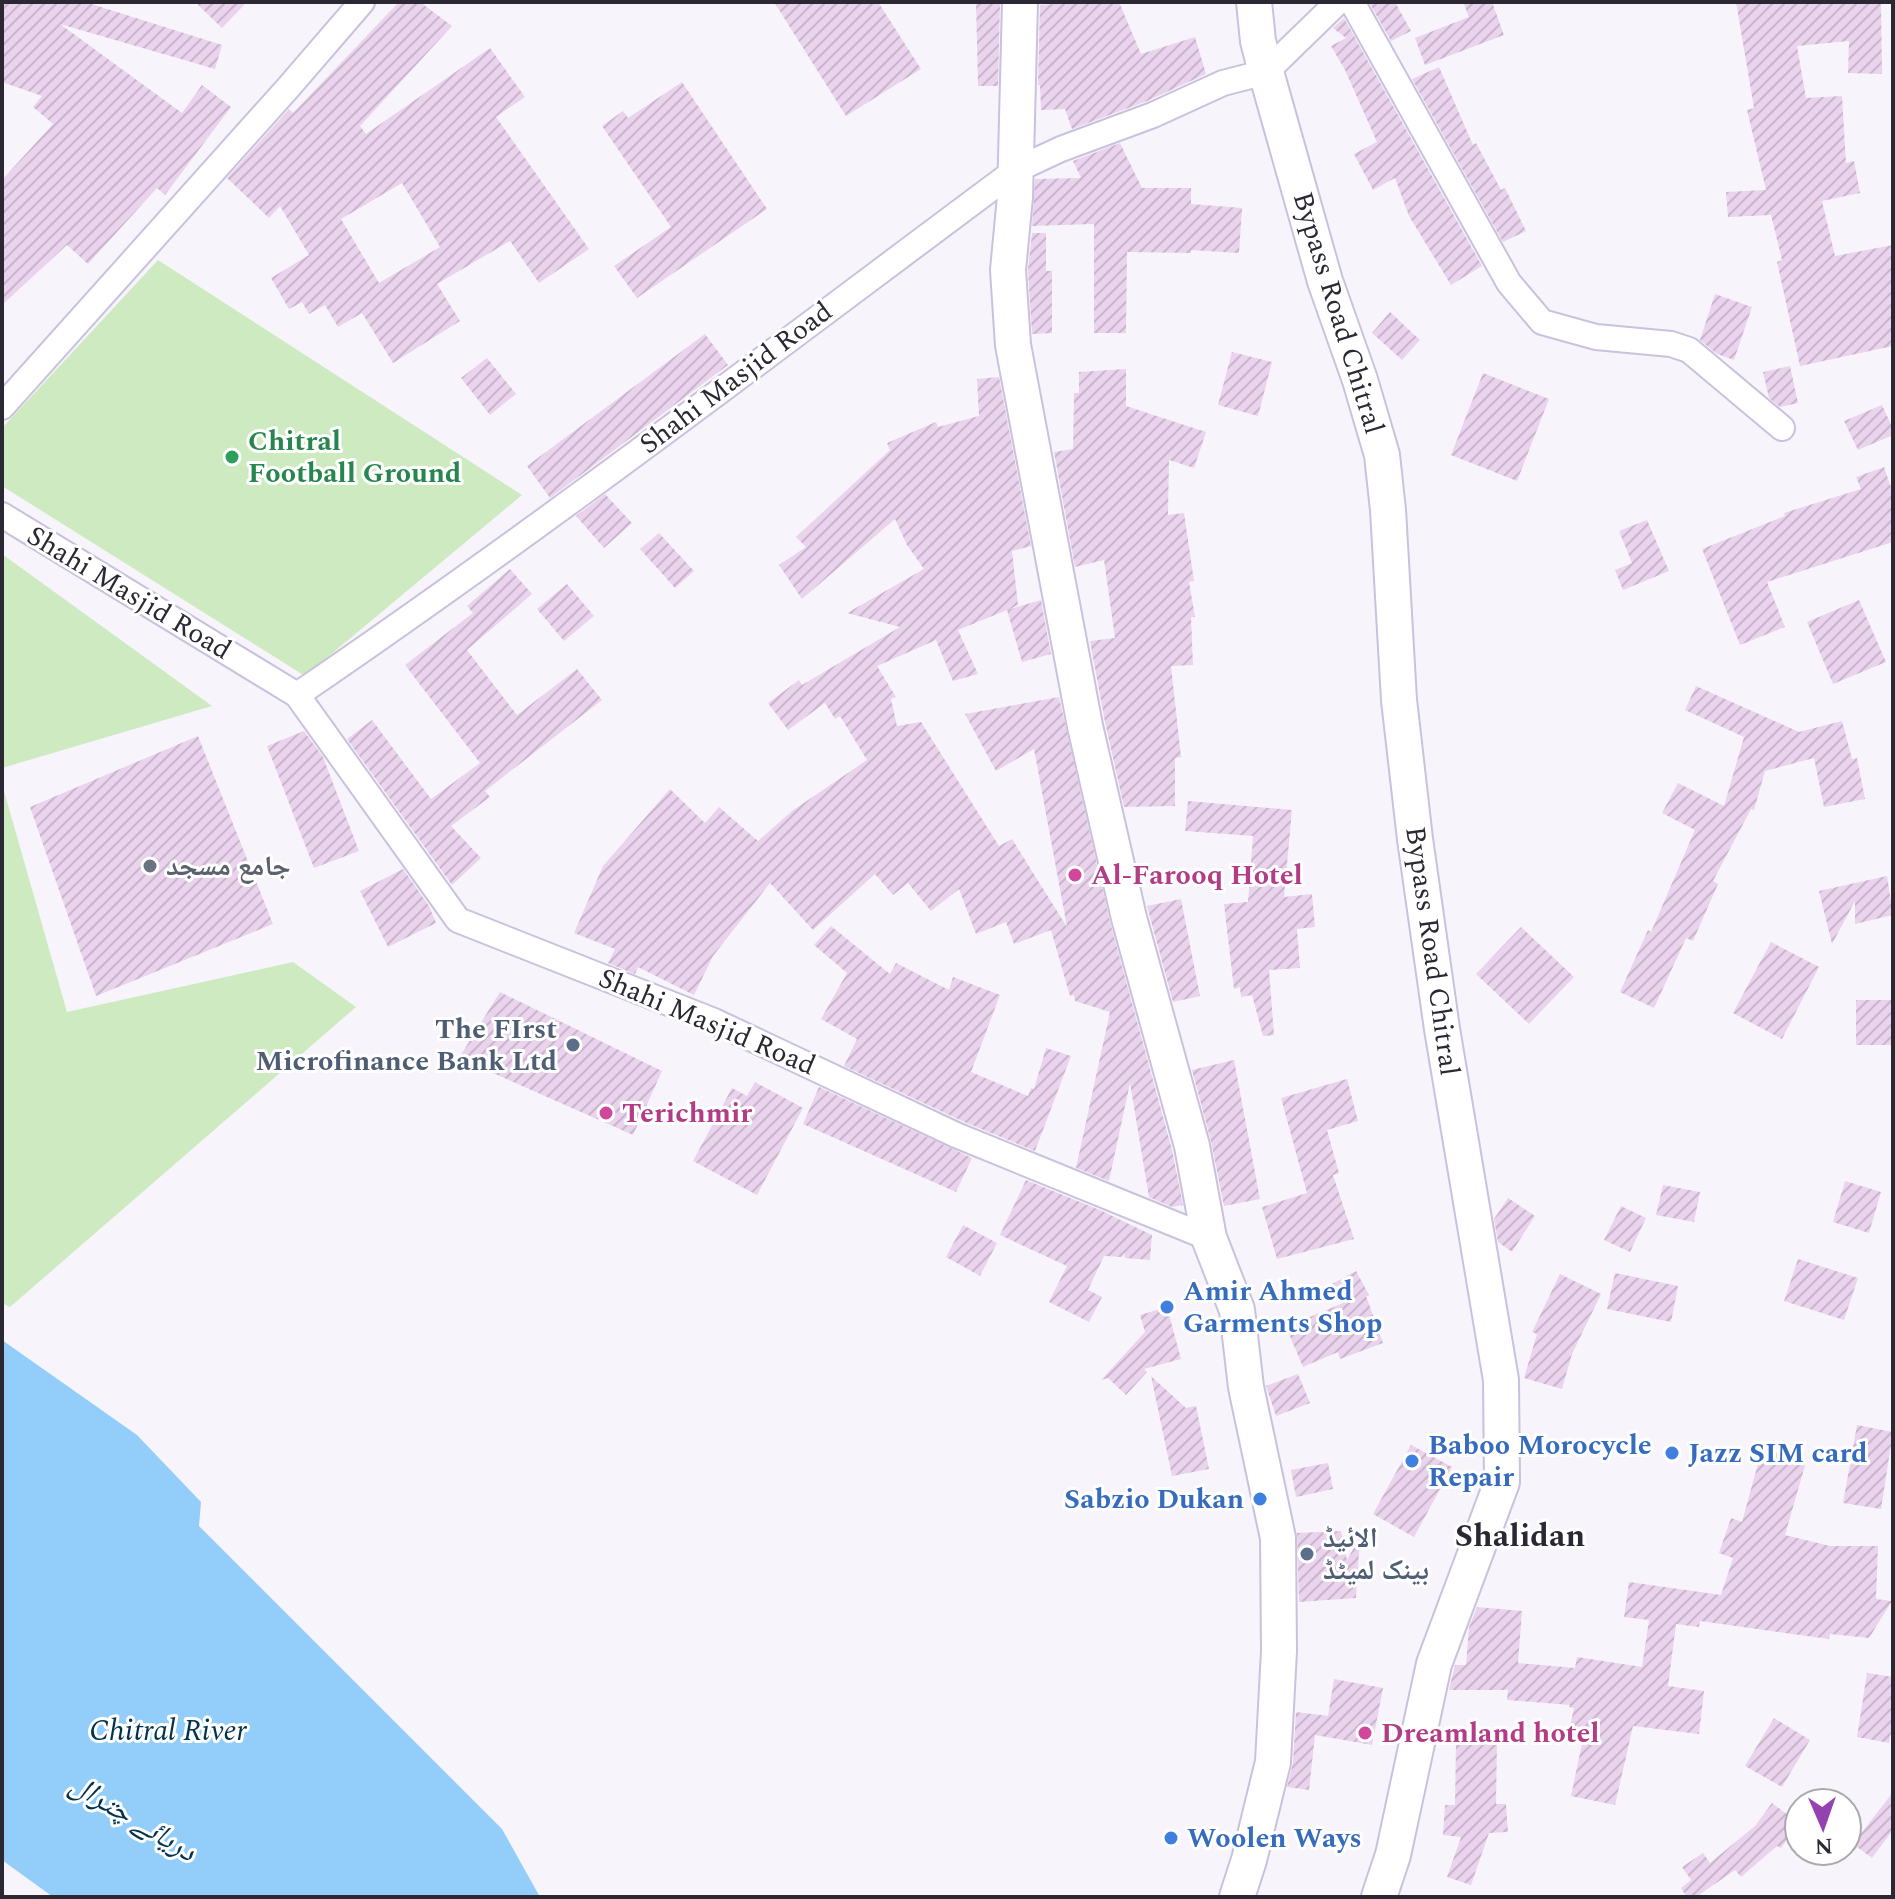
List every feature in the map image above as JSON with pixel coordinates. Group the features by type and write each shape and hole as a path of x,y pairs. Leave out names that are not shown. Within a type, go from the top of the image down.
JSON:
{"street":[{"path":"2,407 362,2"},
{"path":"1020,2 1016,170 1008,270 1013,345 1085,726 1129,918 1192,1146 1209,1238 1237,1310 1246,1387 1278,1538 1279,1651 1273,1762 1237,1897"},
{"name":"Bypass Road Chitral","path":"1254,2 1258,41 1325,281 1360,380 1382,455 1399,700 1415,839 1442,1029 1501,1380 1502,1482 1434,1664 1393,1855 1379,1897"},
{"path":"1266,72 1338,2"},
{"path":"1352,2 1509,283 1542,322 1596,337 1671,344 1689,350 1782,428"},
{"name":"Shahi Masjid Road","path":"297,695 403,623 1016,170 1223,83 1266,72"},
{"name":"Shahi Masjid Road","path":"2,515 297,695 458,920 714,1021 956,1135 1209,1238"}],"green space":[{"name":"Chitral Football Ground","path":"158,260 522,495 305,676 2,486 2,428"},
{"path":"2,554 212,706 2,768"},
{"path":"2,784 67,1012 293,962 356,1007 10,1307 2,1303"}],"water":[{"name":"Chitral River","path":"2,1340 137,1435 201,1502 199,1526 502,1829 540,1897 53,1897 2,1860"}],"building":[{"path":"2,2 85,2 222,45 215,69 60,24 182,113 202,85 231,107 165,195 157,188 88,264 67,245 2,305 2,180 53,124 33,107 42,96 2,82"},
{"path":"195,2 247,2 222,28"},
{"path":"399,2 420,2 452,26 360,126 366,134 490,48 525,97 496,117 589,249 539,283 510,241 437,284 460,321 393,363 362,313 338,327 325,305 309,314 302,302 289,309 271,278 309,255 280,206 269,218 227,178 289,109 293,113","holes":["402,183 440,247 379,283 341,219"]},
{"path":"774,2 878,2 921,69 846,116"},
{"path":"976,2 1000,2 998,86 978,86"},
{"path":"1119,2 1141,54 1195,37 1206,74 1147,101 1072,129 1065,109 1041,110 1038,85 1040,5"},
{"path":"1369,2 1395,2 1411,31 1391,41"},
{"path":"1463,2 1492,2 1504,35 1425,65 1415,38 1469,17"},
{"path":"1736,2 1881,2 1882,74 1848,73 1849,41 1797,46 1806,98 1842,96 1846,163 1854,161 1860,193 1822,201 1835,256 1893,245 1893,346 1800,366 1777,262 1782,260 1771,215 1728,217 1726,192 1766,190 1747,110 1754,108"},
{"path":"1344,18 1482,266 1451,285 1409,216 1395,178 1373,190 1354,154 1377,142 1331,46 1346,38 1333,28"},
{"path":"1439,67 1473,145 1476,143 1501,190 1505,188 1526,231 1503,242 1412,79"},
{"path":"682,82 767,209 637,298 614,266 671,227 602,126 623,111 628,118"},
{"path":"1120,143 1142,188 1191,188 1191,204 1242,208 1239,253 1191,250 1191,253 1127,252 1126,333 1094,333 1094,224 1032,226 1035,179 1081,178 1073,161"},
{"path":"1032,233 1046,233 1046,271 1052,271 1052,333 1032,334 1028,270"},
{"path":"1715,294 1752,307 1734,360 1717,354 1700,340"},
{"path":"1390,312 1420,340 1402,360 1372,333"},
{"path":"705,334 728,365 550,498 527,466"},
{"path":"1232,352 1272,362 1258,416 1218,405"},
{"path":"487,358 516,394 490,415 461,378"},
{"path":"1790,366 1798,403 1780,407 1769,398 1763,372"},
{"path":"1126,369 1126,406 1206,432 1194,468 1169,460 1168,515 1184,513 1194,581 1189,582 1195,617 1191,617 1193,665 1171,666 1181,757 1175,758 1175,806 1124,807 1090,641 1115,638 1104,560 1075,567 1054,452 1073,449 1074,393 1079,393 1079,372"},
{"path":"1483,373 1549,399 1517,481 1451,455"},
{"path":"999,377 1031,546 1012,551 1018,605 1010,609 1041,600 1051,654 1022,662 1007,610 958,630 978,674 953,681 936,640 877,666 896,697 891,699 897,726 921,722 999,846 1012,839 1067,927 1034,749 996,771 965,714 1059,697 1110,922 1172,1150 1183,1205 1172,1207 1149,1197 1130,1083 1109,1181 1076,1168 1110,1012 1075,1001 1074,995 1070,996 1051,930 1014,944 1006,922 976,934 959,889 931,911 908,883 893,895 875,874 813,930 770,883 713,956 694,995 638,967 635,974 608,963 615,949 574,933 603,866 670,789 705,823 719,807 758,841 792,811 867,760 840,716 835,719 825,703 788,730 768,703 799,680 802,685 900,627 847,613 924,569 907,545 895,519 802,599 779,565 806,547 796,537 890,450 887,443 936,422 938,427 979,416 977,379"},
{"path":"1882,405 1893,435 1858,450 1844,421"},
{"path":"1884,467 1893,493 1893,542 1767,582 1785,627 1740,645 1702,549 1785,516 1784,513 1861,489 1856,477"},
{"path":"605,494 632,523 604,548 576,516"},
{"path":"1647,520 1669,571 1623,590 1615,570 1632,563 1619,531"},
{"path":"659,533 694,571 675,588 640,549"},
{"path":"510,569 532,594 467,650 517,715 577,669 602,700 485,791 490,797 451,826 481,858 452,885 347,739 372,720 431,799 480,763 405,665 473,613 467,606"},
{"path":"567,584 594,616 564,641 537,609"},
{"path":"1859,600 1886,662 1833,684 1807,622"},
{"path":"1696,686 1799,732 1842,721 1852,759 1857,758 1865,799 1824,807 1814,758 1765,771 1754,810 1751,809 1713,881 1718,884 1693,941 1686,938 1654,1008 1620,992 1648,930 1651,932 1695,830 1662,813 1678,783 1724,806 1744,737 1685,710"},
{"path":"304,731 323,757 359,851 314,868 267,746"},
{"name":"جامع مسجد","path":"198,736 273,924 96,996 30,807"},
{"path":"1188,801 1292,810 1284,897 1312,894 1315,927 1297,929 1300,968 1269,970 1274,1035 1263,1036 1252,995 1241,997 1240,987 1234,989 1224,904 1248,902 1253,836 1185,831"},
{"path":"403,869 429,906 436,923 388,947 360,891"},
{"path":"1887,876 1893,915 1855,924 1855,901 1832,944 1819,891"},
{"path":"1181,899 1200,996 1173,1002 1147,906"},
{"path":"831,926 890,974 896,963 949,990 953,977 1000,995 971,1072 1028,1096 1031,1088 1034,1089 1046,1048 1071,1056 1035,1151 844,1066 857,1039 821,1019 847,973 814,945"},
{"path":"1521,927 1574,977 1529,1024 1476,974"},
{"path":"1771,942 1819,967 1782,1039 1733,1013"},
{"path":"500,992 662,1071 633,1135 459,1058"},
{"path":"1856,1000 1892,1000 1892,1045 1856,1045"},
{"path":"1234,1060 1260,1199 1224,1206 1192,1070"},
{"path":"1347,1079 1358,1121 1327,1130 1339,1173 1333,1175 1354,1239 1277,1259 1262,1207 1307,1193 1281,1098"},
{"path":"755,1082 803,1108 757,1195 693,1161 732,1088 747,1096"},
{"path":"819,1087 972,1158 956,1192 803,1124"},
{"path":"1026,1180 1152,1235 1150,1260 1125,1258 1124,1253 1122,1257 1104,1256 1088,1290 1102,1297 1089,1322 1049,1302 1067,1266 1000,1235"},
{"path":"1845,1181 1881,1192 1869,1233 1833,1222"},
{"path":"1663,1185 1700,1192 1694,1222 1656,1215"},
{"path":"1508,1198 1535,1216 1512,1252 1498,1242 1494,1219"},
{"path":"1621,1206 1646,1218 1630,1252 1604,1240"},
{"path":"963,1225 997,1243 980,1276 946,1257"},
{"path":"1798,1259 1858,1278 1844,1320 1784,1301"},
{"path":"1356,1271 1369,1295 1366,1296 1383,1343 1340,1359 1338,1352 1303,1367 1286,1327 1343,1303 1332,1284"},
{"path":"1615,1273 1678,1286 1671,1322 1607,1309"},
{"path":"1560,1274 1601,1294 1572,1354 1562,1389 1524,1378 1537,1334 1532,1332"},
{"path":"1167,1307 1181,1359 1144,1369 1147,1372 1126,1395 1108,1378 1101,1380 1145,1332 1140,1315"},
{"path":"1298,1374 1310,1403 1276,1416 1266,1386"},
{"path":"1151,1376 1186,1408 1196,1406 1209,1469 1172,1476"},
{"path":"1857,1425 1893,1432 1881,1509 1843,1503"},
{"path":"1411,1445 1452,1467 1414,1537 1373,1514"},
{"path":"1762,1449 1806,1462 1785,1535 1830,1546 1878,1546 1876,1599 1892,1601 1869,1638 1830,1634 1829,1639 1700,1621 1699,1627 1676,1624 1668,1686 1704,1691 1699,1734 1633,1726 1615,1805 1571,1796 1583,1739 1568,1736 1574,1708 1570,1705 1507,1700 1508,1690 1449,1690 1455,1665 1466,1665 1469,1627 1477,1607 1522,1611 1518,1663 1575,1668 1577,1657 1642,1667 1649,1620 1624,1617 1629,1582 1721,1595 1733,1558 1719,1553 1731,1518 1742,1522"},
{"path":"1328,1463 1333,1489 1296,1497 1291,1470"},
{"path":"1341,1531 1347,1560 1360,1537 1356,1598 1299,1602 1297,1533"},
{"path":"1867,1673 1893,1677 1893,1722 1889,1743 1857,1737"},
{"path":"1334,1679 1383,1688 1372,1745 1315,1735 1309,1790 1287,1787 1293,1763 1296,1712 1328,1716"},
{"path":"1774,1718 1810,1740 1782,1787 1745,1766"},
{"path":"1456,1743 1497,1743 1496,1804 1506,1804 1508,1832 1489,1833 1471,1885 1447,1877 1461,1837 1443,1835 1445,1805 1455,1805"},
{"path":"1893,1792 1893,1830 1872,1858 1863,1851 1863,1831"},
{"path":"1772,1803 1783,1811 1781,1848 1777,1846 1741,1877 1735,1870 1696,1897 1687,1897 1681,1888 1691,1880 1682,1867 1703,1853 1710,1863 1755,1826"}],"place":[{"name":"Chitral Football Ground","path":"232,457"},
{"name":"جامع مسجد","path":"150,866"},
{"name":"Al-Farooq Hotel","path":"1075,875"},
{"name":"The FIrst Microfinance Bank Ltd","path":"573,1045"},
{"name":"Terichmir","path":"606,1113"},
{"name":"Amir Ahmed Garments Shop","path":"1167,1307"},
{"name":"Jazz SIM card","path":"1672,1453"},
{"name":"Baboo Morocycle Repair","path":"1412,1461"},
{"name":"Sabzio Dukan","path":"1260,1499"},
{"name":"الائیڈ بینک لمیٹڈ","path":"1307,1554"},
{"name":"Dreamland hotel","path":"1365,1733"},
{"name":"Woolen Ways","path":"1171,1838"}],"district":[{"name":"Shalidan","path":"1520,1536"}],"water label":[{"name":"دریائے چترال","path":"133,1818"}]}
